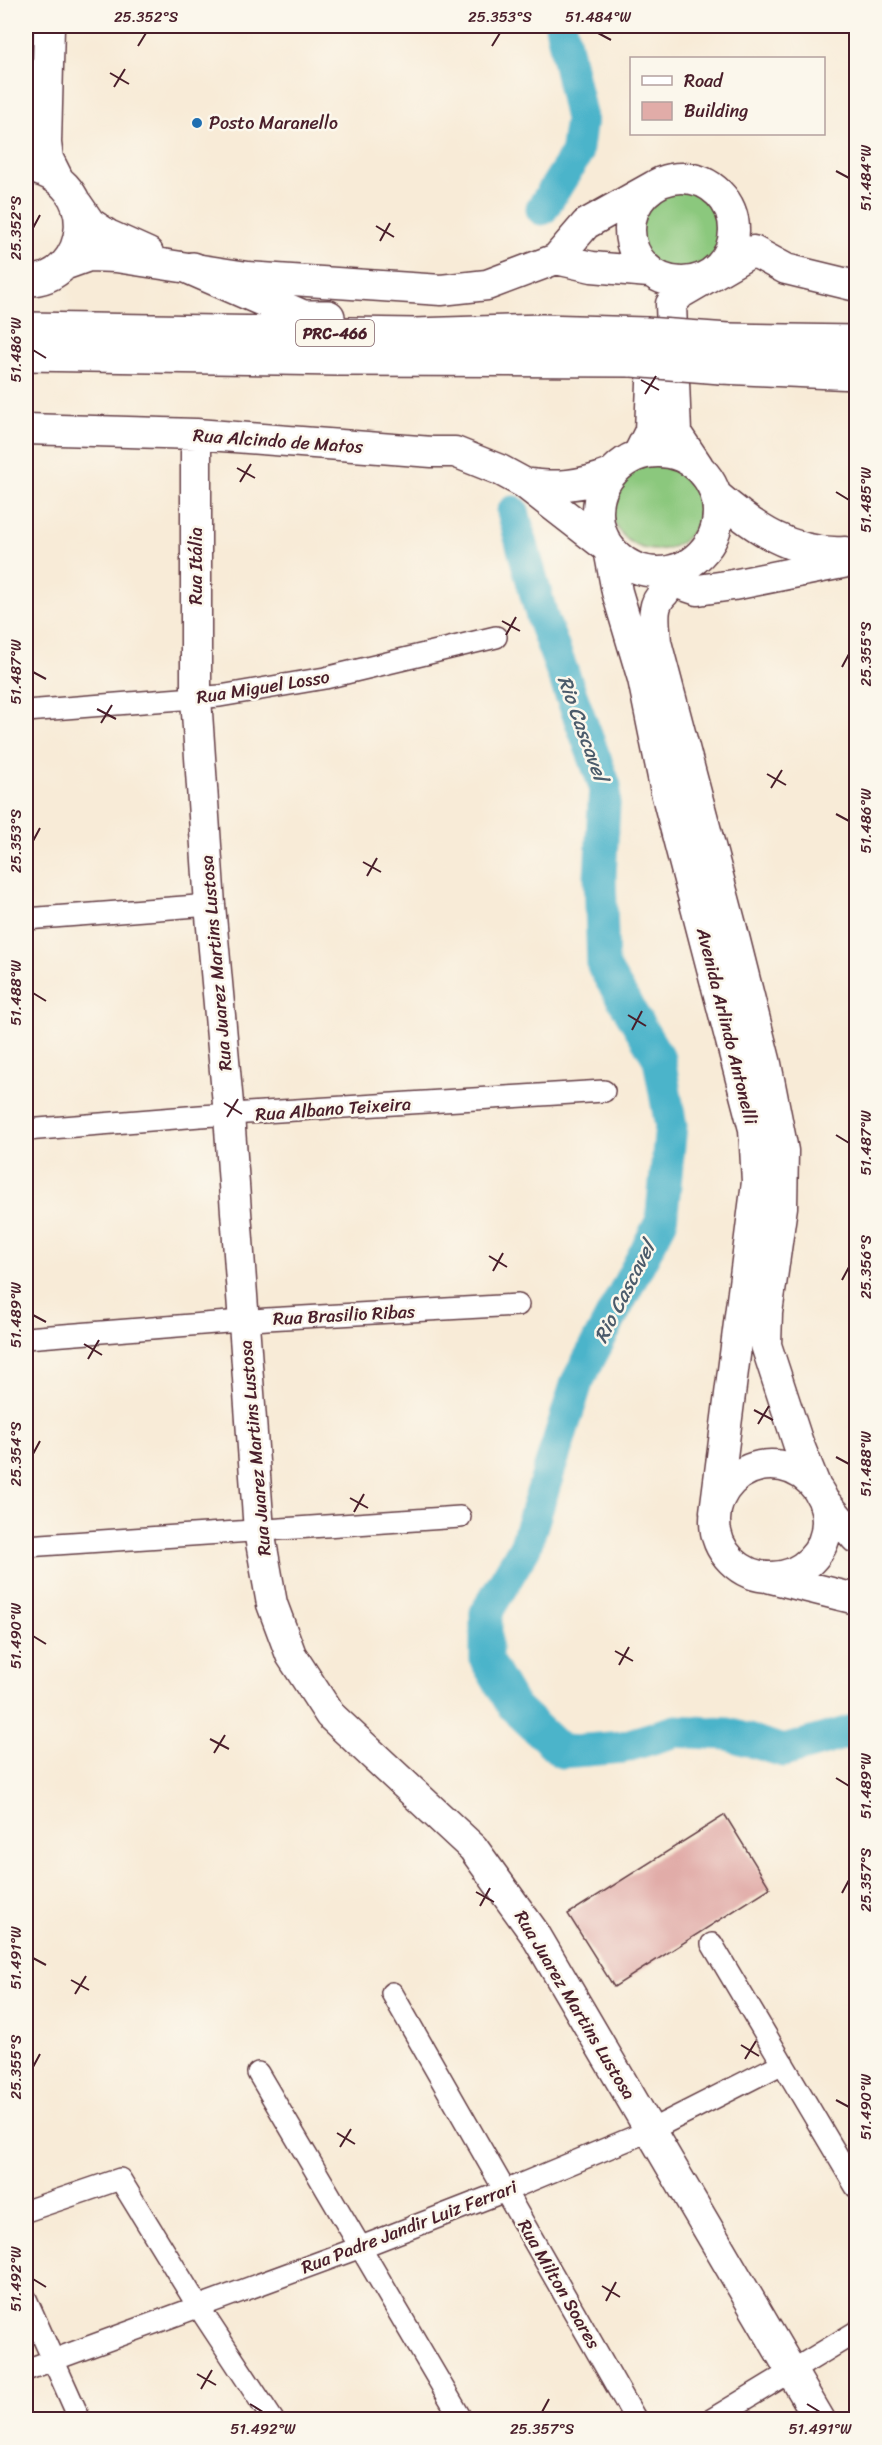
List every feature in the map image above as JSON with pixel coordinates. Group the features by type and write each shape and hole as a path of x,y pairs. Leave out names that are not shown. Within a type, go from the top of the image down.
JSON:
{"highway":[{"name":"PRC-466","path":"193,269 303,317 465,319 638,347 724,353 856,373"},
{"name":"PRC-466","path":"26,329 415,335 542,331"},
{"name":"PRC-466","path":"724,353 856,342"},
{"name":"PRC-466","path":"26,354 338,359 638,347"}],"main road":[{"path":"49,26 46,143 48,159 57,177 67,187 90,223 135,248 193,269"},
{"path":"26,167 42,170 57,177"},
{"path":"26,281 49,275 64,265 89,256 116,257 247,277 441,290 487,285 556,259 586,224 654,186 670,179 686,178 703,182 717,191 728,205 753,251 786,269 856,286"},
{"path":"638,455 650,431 655,301 649,272 632,249 629,235 630,221 635,207 643,195 654,186"},
{"path":"64,265 74,251 79,236 80,220 77,204"},
{"path":"700,468 686,458 671,453 654,452 638,455 623,462 611,474 601,491 597,511 600,531 609,549 625,563 644,571 665,572 685,566 702,553 713,536 718,516 716,495 709,481 700,468 676,434 671,304 681,293 713,272 724,261 733,241 733,218 728,205"},
{"path":"556,259 592,267 649,272 664,280 681,283 698,280 753,251"},
{"name":"Rua Alcindo de Matos","path":"26,429 196,434 455,452 500,470 524,483 609,549"},
{"name":"Rua Itália","path":"195,698 196,434"},
{"name":"Rua Alcindo de Matos","path":"524,483 569,486 586,484 611,474"},
{"path":"716,495 748,522 791,546 819,552 856,552"},
{"name":"Avenida Arlindo Antonelli","path":"609,549 616,592 642,679 666,792 754,1130 757,1182 715,1512 716,1531 722,1548 733,1563 749,1573 856,1599"},
{"path":"665,572 683,585 698,590 852,561 856,557"},
{"name":"Avenida Arlindo Antonelli","path":"665,572 664,593 657,599 654,614 656,642 735,940 766,1064 783,1150 782,1207 767,1313 766,1344 798,1443 820,1493 827,1520 825,1538 816,1555 802,1568 786,1575 767,1577"},
{"name":"Rua Juarez Martins Lustosa","path":"195,698 210,905 229,1115 259,1531 272,1604 291,1654 330,1715 474,1848 536,1934 820,2420"},
{"name":"Avenida Arlindo Antonelli","path":"715,1512 721,1495 732,1480 748,1469 766,1464 784,1465 801,1473 856,1538"}],"street":[{"name":"Rua Miguel Losso","path":"26,711 195,698 325,678 496,637"},
{"path":"26,919 210,905"},
{"name":"Rua Albano Teixeira","path":"26,1130 604,1092"},
{"name":"Rua Brasilio Ribas","path":"26,1338 518,1305"},
{"path":"26,1546 460,1517"},
{"path":"712,1944 856,2187"},
{"name":"Rua Milton Soares","path":"392,1992 636,2420"},
{"name":"Rua Padre Jandir Luiz Ferrari","path":"26,2370 361,2247 505,2191 651,2130 783,2063"},
{"path":"258,2073 462,2420"},
{"path":"26,2211 120,2179 198,2306 273,2420"},
{"path":"26,2299 80,2420"},
{"path":"711,2420 856,2332"}],"green space":[{"path":"682,187 706,194 718,206 725,230 718,254 706,266 682,273 658,266 646,254 639,230 646,206 658,194"},
{"path":"647,460 665,460 681,467 694,480 701,496 701,514 694,530 681,543 665,550 647,550 631,543 618,530 611,514 611,496 618,480 631,467"}],"building":[{"path":"725,1815 770,1888 614,1987 568,1914"}],"waterway":[{"name":"Rio Cascavel","path":"542,209 576,155 581,119 561,26"},
{"name":"Rio Cascavel","path":"513,512 543,620 605,786 600,876 603,966 659,1059 671,1126 661,1222 577,1382 525,1547 486,1613 486,1660 513,1706 562,1752 623,1747 676,1731 728,1734 784,1751 856,1730"}],"place":[{"name":"Posto Maranello","path":"197,123"}]}
